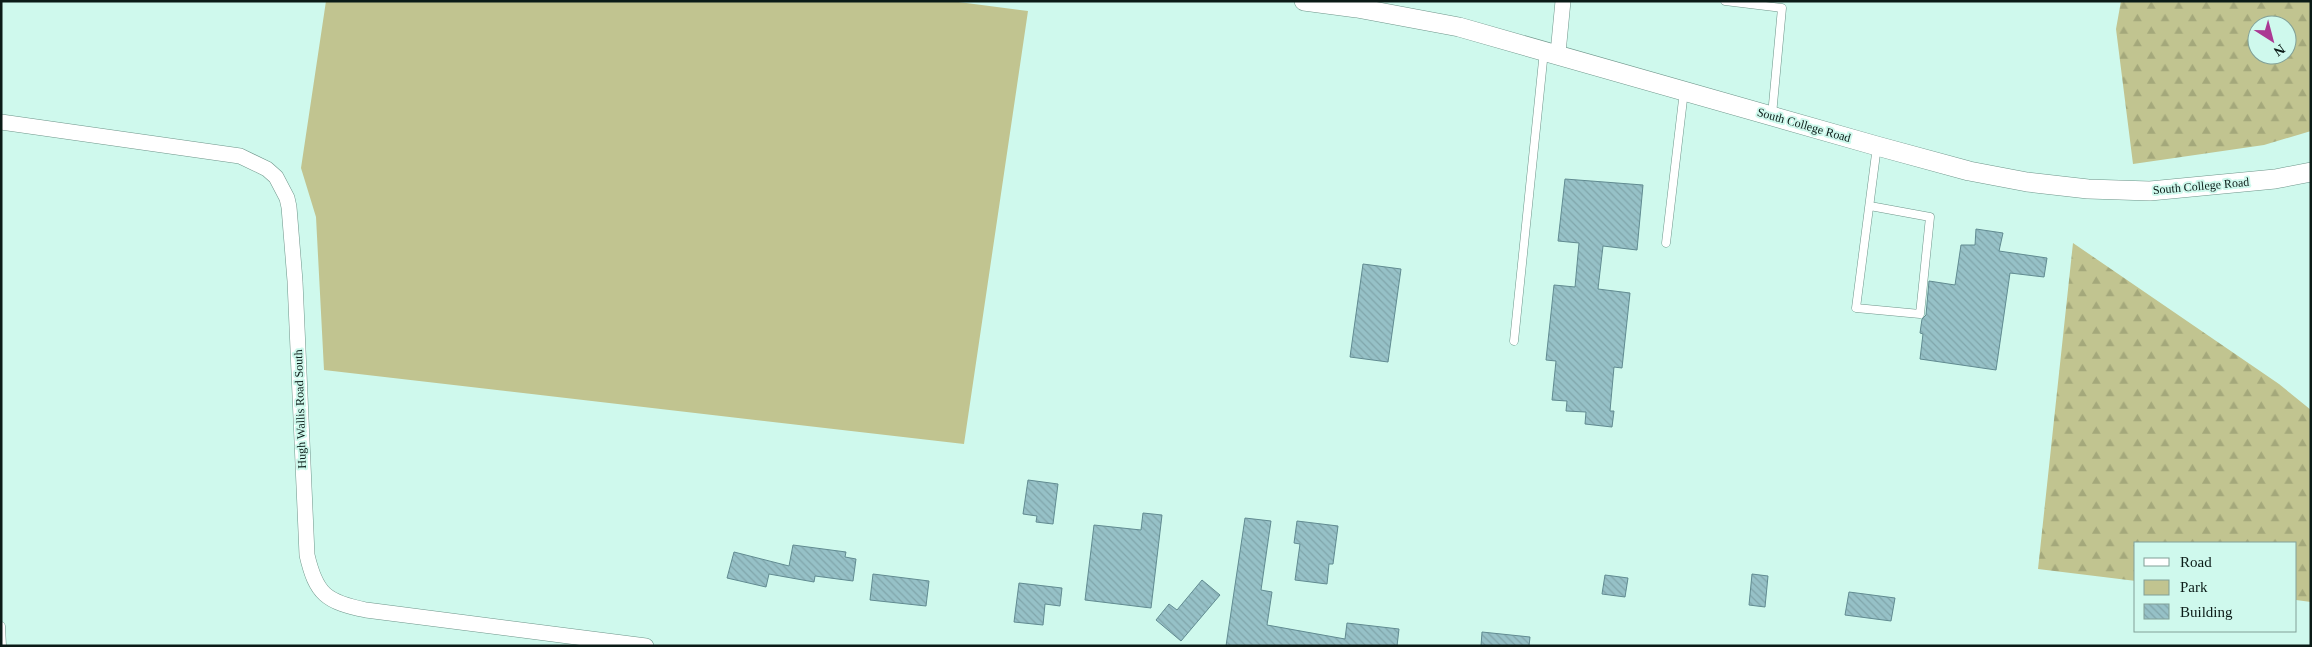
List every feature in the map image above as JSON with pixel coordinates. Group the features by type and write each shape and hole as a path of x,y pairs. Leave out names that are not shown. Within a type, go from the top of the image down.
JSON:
{"street":[{"name":"South College Road","path":"1304,1 1358,8 1459,27 1551,51 1772,117 1968,171 2027,182 2088,189 2150,190 2206,187 2275,179 2311,172"},
{"path":"1551,51 1563,1"},
{"name":"Hugh Wallis Road South","path":"1,122 240,156 267,169 280,182 289,206 295,281 306,555 312,578 324,594 338,603 366,610 646,646"}],"lane":[{"path":"1725,1 1782,8 1772,117"},
{"path":"1514,342 1551,51"},
{"path":"1666,243 1684,91"},
{"path":"1870,206 1930,217 1920,314 1856,308 1877,146"},
{"path":"1,626 2,646"}],"green space":[{"path":"326,1 951,1 1028,11 964,444 324,370 316,217 301,168"},
{"path":"2121,1 2311,1 2311,131 2264,145 2133,164 2116,29"},
{"path":"2073,243 2279,384 2311,410 2311,602 2297,600 2297,542 2134,542 2134,581 2038,569"}],"building":[{"path":"1565,179 1643,185 1637,250 1603,246 1598,289 1630,293 1622,368 1614,367 1610,411 1614,411 1612,427 1585,424 1586,412 1566,411 1567,401 1552,400 1556,361 1546,360 1554,285 1575,287 1579,243 1558,241"},
{"path":"1976,229 2003,233 1999,251 2047,258 2044,277 2010,273 1996,370 1920,359 1923,334 1920,333 1922,319 1926,315 1929,281 1955,285 1961,245 1975,245"},
{"path":"1363,264 1401,269 1388,362 1350,357"},
{"path":"1028,480 1058,484 1053,524 1036,522 1037,516 1023,514"},
{"path":"1143,513 1162,515 1151,608 1085,600 1094,525 1141,530"},
{"path":"1245,518 1271,521 1261,590 1272,592 1267,625 1345,639 1347,623 1399,629 1397,646 1226,646"},
{"path":"1297,521 1338,526 1333,564 1329,564 1327,584 1295,580 1300,544 1294,543"},
{"path":"793,545 846,552 845,557 856,559 853,581 815,576 814,582 769,574 766,587 727,578 734,552 789,566"},
{"path":"873,574 929,581 926,606 870,600"},
{"path":"1752,574 1768,576 1765,607 1749,605"},
{"path":"1605,575 1628,578 1625,597 1602,594"},
{"path":"1202,580 1220,595 1181,641 1156,620 1169,604 1177,610"},
{"path":"1019,583 1062,588 1060,606 1045,604 1043,625 1014,622"},
{"path":"1849,592 1895,598 1891,621 1845,615"},
{"path":"1482,632 1530,637 1529,646 1481,646"}]}
